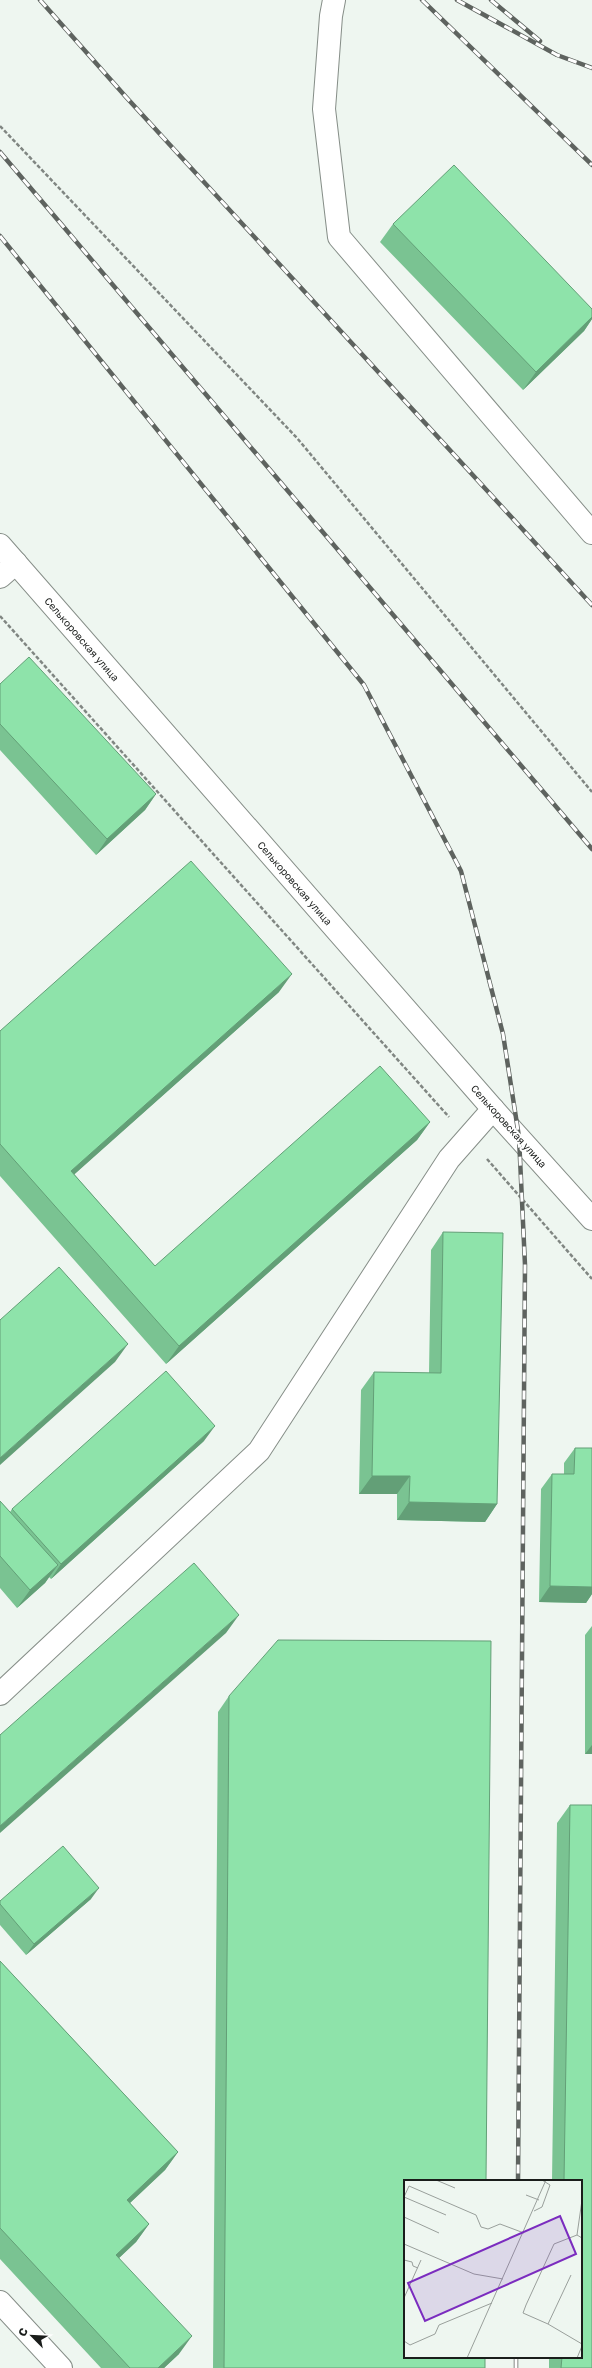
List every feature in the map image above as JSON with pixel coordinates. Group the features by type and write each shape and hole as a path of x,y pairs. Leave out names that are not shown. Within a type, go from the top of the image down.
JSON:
{"main road":[{"path":"334,0 331,16 324,110 339,237 592,534"},
{"name":"Селькоровская улица","path":"0,545 8,570 592,1219"},
{"path":"0,1694 259,1451 449,1159 492,1109"},
{"path":"0,2302 61,2368"}],"path":[{"path":"0,126 297,438 592,792"},
{"path":"0,616 592,1279"}],"building":[{"path":"454,165 592,309 592,317 536,372 393,224"},
{"path":"29,657 156,794 107,839 0,724 0,684"},
{"path":"191,861 292,974 71,1171 155,1266 380,1066 430,1122 179,1346 0,1144 0,1031"},
{"path":"443,1232 503,1233 497,1504 409,1502 410,1476 372,1476 374,1372 441,1373"},
{"path":"59,1267 128,1344 0,1458 0,1320"},
{"path":"166,1371 215,1426 61,1564 12,1509"},
{"path":"575,1448 592,1448 592,1587 550,1586 552,1474 574,1474"},
{"path":"0,1501 58,1565 30,1590 0,1556"},
{"path":"194,1563 239,1615 0,1826 0,1735"},
{"path":"278,1640 491,1641 486,2180 404,2180 404,2358 485,2358 485,2368 224,2368 229,1696"},
{"path":"570,1805 592,1805 592,2368 561,2368 562,2358 582,2358 582,2180 564,2180"},
{"path":"63,1846 99,1888 34,1944 0,1904 0,1901"},
{"path":"0,1961 178,2152 127,2200 149,2224 116,2255 192,2336 158,2368 130,2368 0,2228"}],"railway":[{"path":"40,0 126,97 592,605"},
{"path":"422,0 592,165"},
{"path":"457,0 557,55 592,68"},
{"path":"491,0 540,41"},
{"path":"0,152 592,849"},
{"path":"0,236 364,685 461,871 503,1034 519,1137 525,1265 518,2180"},
{"path":"516,2358 516,2368"}]}
